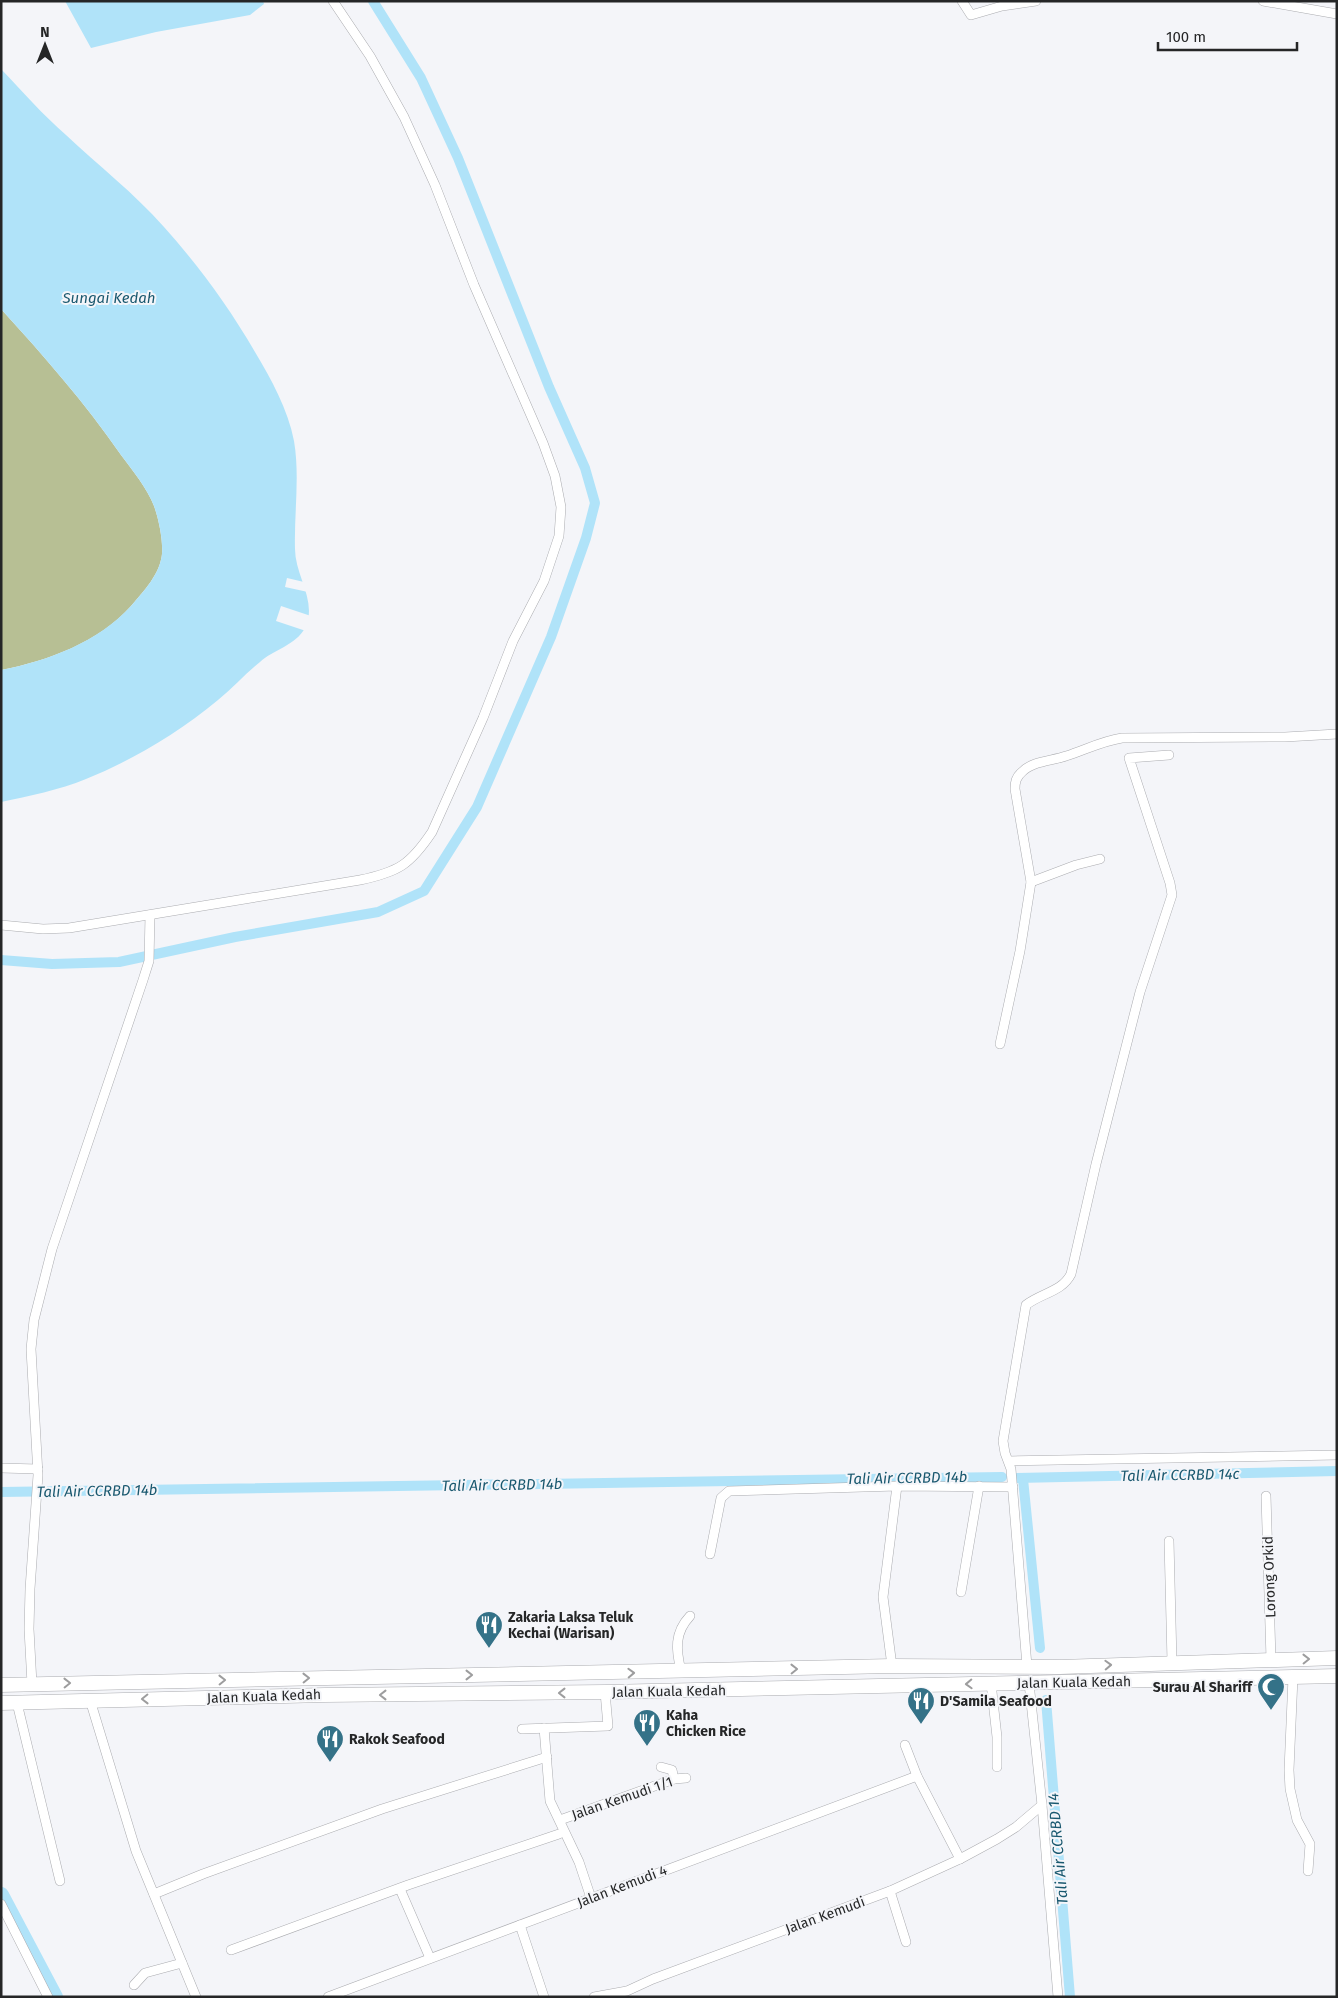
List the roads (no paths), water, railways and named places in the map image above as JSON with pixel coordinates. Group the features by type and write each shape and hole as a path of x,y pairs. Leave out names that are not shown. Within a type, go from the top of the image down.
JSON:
{"main road":[{"name":"Jalan Kuala Kedah","path":"1,1685 892,1666 1060,1666 1337,1658"},
{"path":"430,1676 432,1694"},
{"name":"Jalan Kuala Kedah","path":"1,1703 1337,1676"},
{"path":"187,1680 194,1698"}],"street":[{"path":"1,925 56,930 360,880 389,873 407,862 432,832 483,718 513,641 544,581 559,536 561,506 552,468 543,443 474,285 435,185 404,117 380,72 333,1"},
{"path":"962,1 971,15 1002,6 1036,1"},
{"path":"1263,1 1337,14"},
{"path":"1000,1044 1020,951 1031,882 1015,782 1021,772 1026,768 1063,757 1102,742 1122,738 1285,737 1337,734"},
{"path":"1030,1666 1010,1465 1005,1454 1003,1441 1026,1305 1061,1287 1068,1281 1071,1274 1096,1164 1140,992 1172,895 1170,883 1129,758 1169,756"},
{"path":"1031,882 1069,867 1100,859"},
{"path":"32,1684 30,1599 38,1472 31,1348 34,1320 52,1249 149,961 150,915"},
{"path":"1010,1465 1337,1455"},
{"path":"1,1468 38,1472"},
{"path":"710,1554 719,1503 727,1492 744,1490 1012,1484"},
{"path":"892,1666 883,1597 897,1486"},
{"path":"961,1592 979,1486"},
{"name":"Lorong Orkid","path":"1266,1496 1272,1659"},
{"path":"1169,1541 1172,1662"},
{"path":"681,1671 676,1642 683,1624 690,1616"},
{"path":"1293,1678 1289,1770 1290,1789 1297,1820 1310,1844 1308,1871"},
{"path":"991,1683 997,1737 997,1767"},
{"path":"1032,1683 1058,1997"},
{"path":"522,1729 608,1726 605,1692"},
{"path":"90,1700 130,1831 196,1997"},
{"path":"17,1703 60,1881"},
{"path":"544,1728 548,1757 550,1801 579,1862 591,1898"},
{"path":"905,1745 917,1776 960,1859"},
{"path":"154,1894 203,1874 382,1809 548,1757"},
{"path":"661,1767 672,1770 674,1779"},
{"name":"Jalan Kemudi 4","path":"328,1997 917,1776"},
{"name":"Jalan Kemudi 1/1","path":"560,1820 674,1779 686,1778"},
{"name":"Jalan Kemudi","path":"594,1997 627,1992 653,1979 890,1891 960,1859 997,1839 1016,1827 1042,1805"},
{"path":"230,1950 400,1888 559,1834"},
{"path":"400,1888 430,1958"},
{"path":"890,1891 906,1942"},
{"path":"1,1904 48,1997"},
{"path":"520,1925 544,1997"},
{"path":"134,1985 145,1973 182,1963"}],"water":[{"path":"65,1 263,1 264,4 250,15 156,32 91,48"},
{"name":"Sungai Kedah","path":"1,69 49,119 129,191 164,227 189,256 235,319 261,362 288,417 294,441 297,481 295,549 298,569 309,608 305,628 296,639 265,658 218,700 171,734 104,772 55,790 1,802 1,670 36,661 71,648 88,640 118,619 151,582 161,561 162,548 158,517 148,493 79,398 1,309"}],"waterway":[{"path":"1,960 52,964 119,962 235,937 378,912 424,891 477,807 551,637 586,538 595,503 585,468 549,387 458,158 421,78 373,1"},
{"name":"Tali Air CCRBD 14c","path":"1017,1478 1337,1471"},
{"name":"Tali Air CCRBD 14b","path":"1,1492 1002,1477"},
{"name":"Tali Air CCRBD 14","path":"1023,1479 1040,1648"},
{"name":"Tali Air CCRBD 14","path":"1046,1700 1070,1997"},
{"path":"1,1895 55,1997"}],"place":[{"name":"Zakaria Laksa Teluk Kechai (Warisan)","path":"489,1649"},
{"name":"Surau Al Shariff","path":"1271,1711"},
{"name":"D'Samila Seafood","path":"921,1725"},
{"name":"Kaha Chicken Rice","path":"647,1747"},
{"name":"Rakok Seafood","path":"330,1763"}]}
